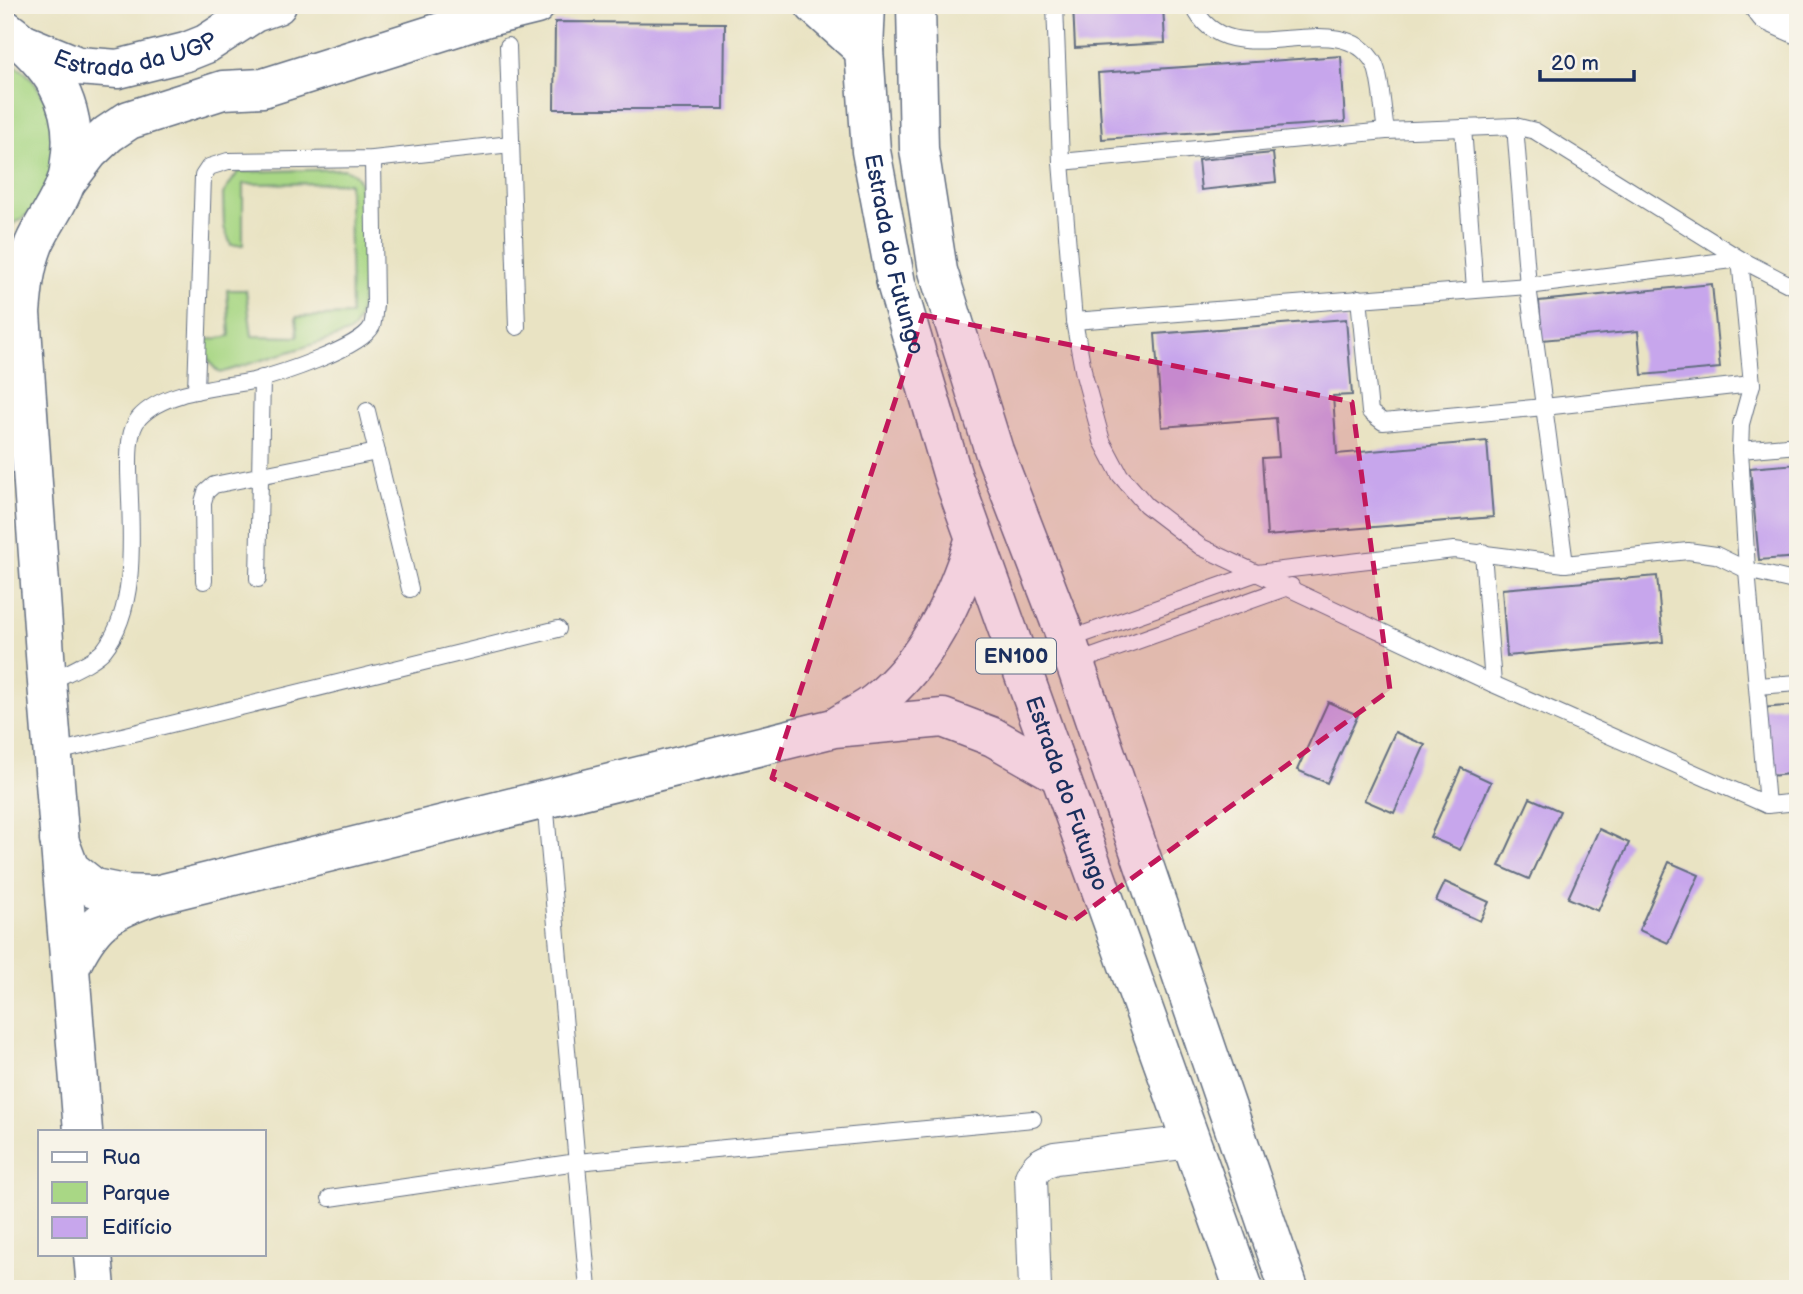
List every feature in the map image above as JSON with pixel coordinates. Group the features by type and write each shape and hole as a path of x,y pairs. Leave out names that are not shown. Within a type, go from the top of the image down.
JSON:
{"main road":[{"name":"Estrada da UGP","path":"16,37 78,66 118,69 186,52 206,44 246,17 277,5"},
{"path":"83,1130 47,683 21,313 24,276 20,251 89,152 108,134 129,120 200,95 223,90 263,88 288,81 488,17 536,5"},
{"path":"814,5 864,50"},
{"name":"Estrada do Futungo","path":"866,5 864,50 872,151 896,283 953,477 1244,1289"},
{"name":"Estrada do Futungo","path":"916,5 919,149 938,271 994,451 1071,651 1289,1289"},
{"path":"16,37 53,75 67,103 73,140 67,181"},
{"path":"834,728 876,702 911,668 958,589 974,541"},
{"path":"70,968 81,943 97,923 124,906 156,895 834,728 943,718 993,737 1058,774"},
{"path":"59,840 70,870 94,888 124,894 156,895"},
{"path":"93,1256 96,1289"}],"street":[{"path":"1760,5 1767,14 1798,28"},
{"path":"1035,1289 1031,1177 1036,1168 1055,1158 1191,1142"}],"lane":[{"path":"1055,5 1061,162 1074,321 1101,441 1120,475 1146,505 1202,547 1493,684 1767,805 1798,802"},
{"path":"1193,5 1198,16 1209,27 1223,36 1239,41 1333,38 1364,48 1376,65 1386,131"},
{"path":"508,46 517,327"},
{"path":"1061,162 1386,131 1515,126 1535,131 1740,259 1798,289"},
{"path":"1515,126 1528,286 1565,564"},
{"path":"1462,128 1475,289"},
{"path":"196,391 203,176 209,167 228,161 373,159 511,145"},
{"path":"47,683 103,652 119,626 127,599 130,551 129,444 138,419 159,403 196,391 262,378 341,350 358,341 372,326 375,305 373,159"},
{"path":"1074,321 1528,286 1740,259"},
{"path":"1740,259 1752,384 1741,425 1740,450 1747,570 1767,805"},
{"path":"1359,298 1370,412 1383,422 1752,384"},
{"path":"258,579 262,378"},
{"path":"367,411 410,589"},
{"path":"1740,450 1798,445"},
{"path":"204,581 203,502 206,492 214,485 377,452"},
{"path":"1071,651 1257,573 1454,550 1565,564 1688,551 1716,555 1747,570 1798,582"},
{"path":"1483,552 1493,684"},
{"path":"1071,651 1138,638 1289,587 1310,567"},
{"path":"53,753 558,629"},
{"path":"1758,687 1798,683"},
{"path":"545,799 588,1289"},
{"path":"330,1198 576,1162 1033,1119"}],"highlighted area":[{"path":"923,315 1352,402 1390,690 1073,921 772,778"}],"green space":[{"path":"5,58 31,78 44,97 57,139 51,181 41,200 26,216 5,228"},
{"path":"343,169 357,177 362,219 363,284 358,320 352,330 220,373 208,358 206,345 207,340 230,336 227,290 246,290 252,336 298,337 296,317 351,315 349,183 243,184 243,245 231,245 224,227 223,194 238,172"}],"building":[{"path":"1073,5 1163,5 1165,43 1075,48"},
{"path":"555,22 725,23 724,109 554,109"},
{"path":"1341,56 1345,122 1102,139 1098,73"},
{"path":"1273,153 1276,182 1201,190 1198,160"},
{"path":"1712,284 1720,368 1642,375 1638,331 1542,340 1539,301"},
{"path":"1346,319 1352,395 1333,396 1337,454 1487,441 1493,517 1267,536 1262,458 1279,457 1276,418 1162,427 1155,334"},
{"path":"1798,464 1798,557 1759,560 1750,468"},
{"path":"1657,576 1663,642 1507,656 1502,589"},
{"path":"1328,702 1358,715 1327,783 1297,770"},
{"path":"1798,705 1798,773 1769,776 1762,708"},
{"path":"1395,732 1425,745 1394,813 1364,800"},
{"path":"1461,768 1491,782 1460,850 1430,837"},
{"path":"1530,798 1560,811 1529,879 1499,866"},
{"path":"1599,829 1629,843 1598,911 1568,898"},
{"path":"1669,862 1699,875 1668,943 1639,930"},
{"path":"1445,882 1489,902 1480,921 1436,901"}]}
